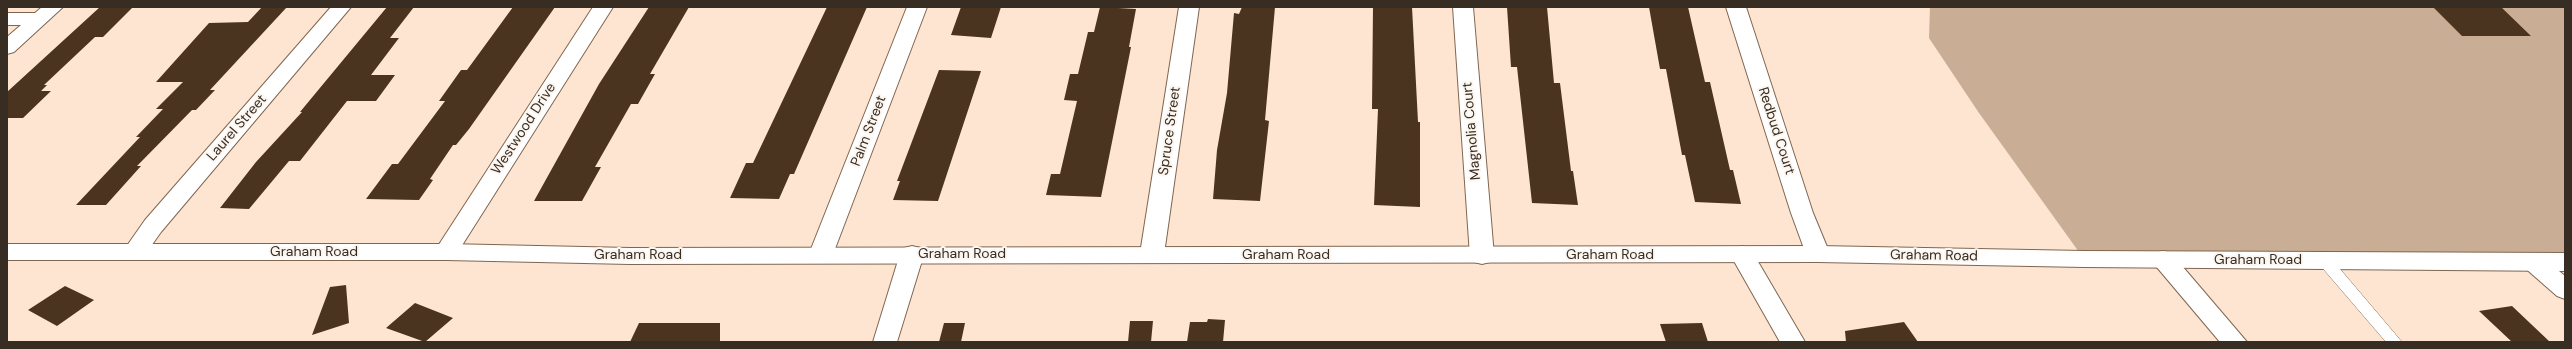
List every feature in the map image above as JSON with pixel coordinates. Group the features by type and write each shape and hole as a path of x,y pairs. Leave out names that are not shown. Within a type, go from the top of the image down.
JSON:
{"street":[{"name":"Laurel Street","path":"136,250 153,226 341,7"},
{"name":"Westwood Drive","path":"446,252 603,7"},
{"name":"Palm Street","path":"821,254 916,7"},
{"name":"Spruce Street","path":"1152,254 1189,7"},
{"name":"Magnolia Court","path":"1463,7 1482,256"},
{"name":"Redbud Court","path":"1736,7 1802,213 1818,254"},
{"path":"7,19 46,13"},
{"path":"7,48 46,13"},
{"name":"Graham Road","path":"7,252 136,250 446,252 630,256 821,254 1482,256 1818,254 2163,259 2565,262"},
{"path":"885,342 912,254"},
{"path":"1742,254 1793,342"},
{"path":"2163,259 2235,342"},
{"path":"2533,262 2565,290"}],"lane":[{"path":"2324,260 2395,342"}],"shaded area":[{"path":"1930,7 2565,7 2565,260 2084,259 1979,113 1929,38"}],"building":[{"path":"100,7 133,7 103,37 95,37 44,85 47,85 41,91 51,91 23,118 7,118 7,92"},
{"path":"262,7 287,7 210,90 215,90 196,110 192,110 137,166 141,166 106,205 76,205 140,137 136,137 163,109 156,109 183,82 156,82 209,23 248,22"},
{"path":"387,7 414,7 390,38 399,38 371,75 395,75 376,101 347,101 300,161 289,161 249,209 220,208 256,162 302,112 300,112"},
{"path":"513,7 555,7 469,129 456,145 453,145 430,179 433,180 419,200 366,199 392,164 398,164 445,101 439,101 461,70 467,70"},
{"path":"649,7 689,7 650,74 655,74 638,104 631,104 595,167 601,167 582,201 534,201 599,84"},
{"path":"827,7 867,7 794,174 790,174 779,199 730,198 746,163 753,163"},
{"path":"961,7 1001,7 991,38 951,35"},
{"path":"1100,7 1136,9 1129,47 1131,47 1101,197 1046,195 1051,174 1060,174 1077,101 1064,100 1070,74 1078,74 1088,32 1094,32"},
{"path":"1242,7 1275,7 1265,120 1269,121 1260,201 1213,199 1217,150 1227,93 1234,13 1239,14"},
{"path":"1373,7 1412,7 1418,122 1420,122 1420,207 1374,205 1378,109 1372,109"},
{"path":"1507,7 1547,7 1554,83 1560,83 1571,171 1573,171 1578,205 1532,203 1517,67 1511,67"},
{"path":"1649,7 1688,7 1705,82 1710,82 1730,170 1733,170 1741,204 1695,202 1685,155 1682,155 1666,69 1660,69"},
{"path":"2433,7 2501,7 2531,36 2462,36"},
{"path":"939,70 981,71 938,201 893,200 900,181 897,181"},
{"path":"346,285 349,323 312,335 330,287"},
{"path":"65,286 94,300 57,326 28,310"},
{"path":"415,303 453,318 425,342 386,328"},
{"path":"2512,306 2550,342 2512,342 2479,311"},
{"path":"1208,319 1225,320 1223,342 1187,342 1190,322 1207,322"},
{"path":"1130,321 1153,321 1151,342 1128,342"},
{"path":"1904,322 1918,342 1846,342 1845,331"},
{"path":"639,323 720,323 720,342 630,342"},
{"path":"944,323 965,323 961,342 939,342"},
{"path":"1702,323 1708,342 1666,342 1660,324"}]}
